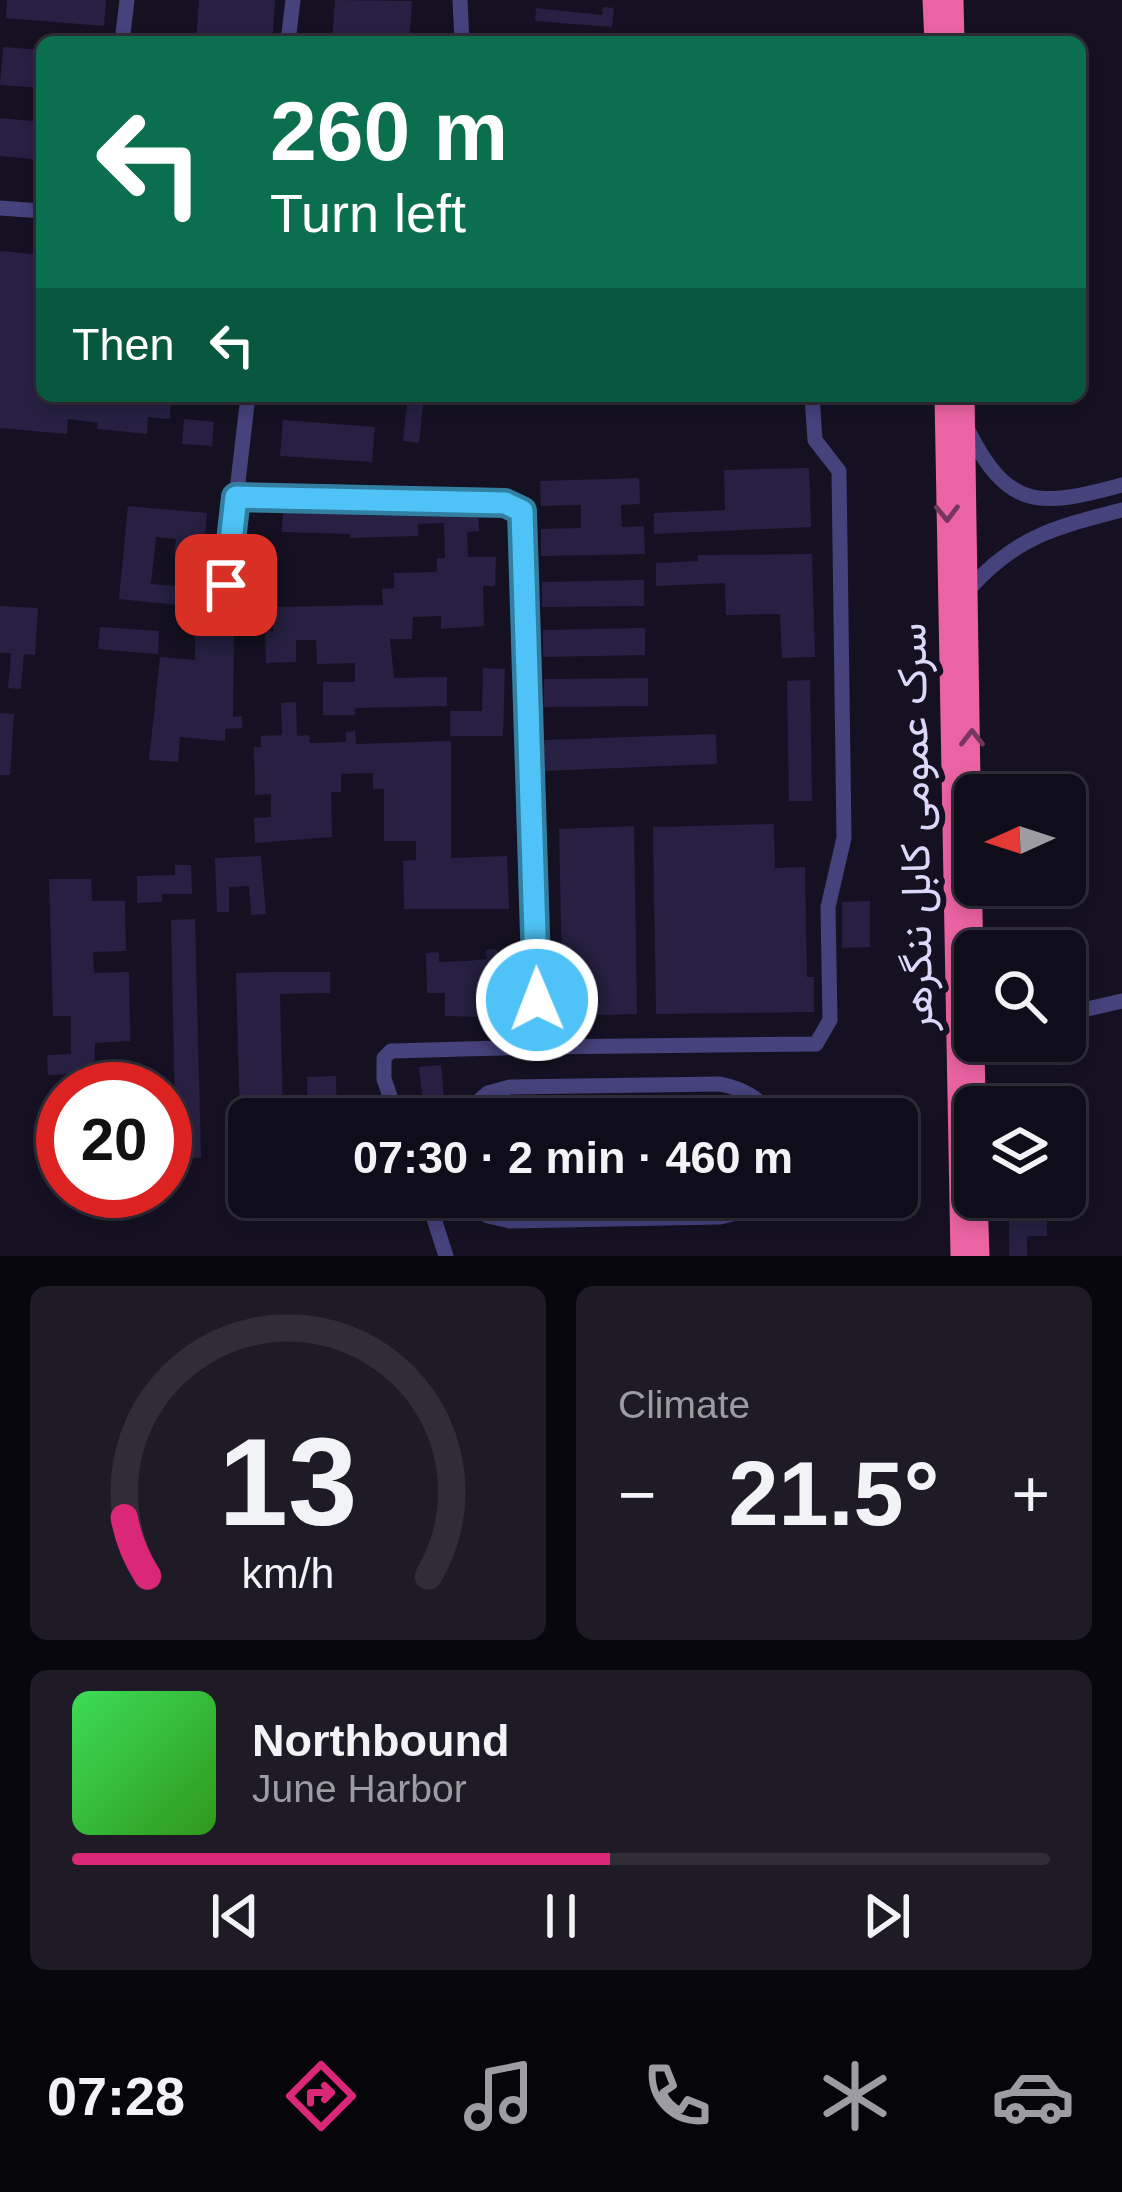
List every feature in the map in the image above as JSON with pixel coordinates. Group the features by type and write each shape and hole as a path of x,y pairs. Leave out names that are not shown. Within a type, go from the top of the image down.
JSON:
{"highway":[{"path":"933,0 934,36"},
{"path":"953,0 954,36"},
{"name":"سرک عمومی کابل ننگرهر","path":"944,402 961,1256"},
{"path":"964,402 973,930"},
{"path":"978,1218 979,1256"}],"street":[{"path":"123,36 127,0"},
{"path":"289,36 293,0"},
{"path":"460,0 462,36"},
{"path":"0,208 36,211"},
{"path":"226,585 247,402"},
{"path":"391,1098 384,1058 391,1051 816,1044 830,1020 828,907 844,838 838,471 814,440 812,402"},
{"path":"965,423 985,464 1005,488 1032,500 1070,499 1122,485"},
{"path":"236,497 505,503 522,511 538,1047"},
{"path":"970,588 1000,555 1028,537 1122,509"},
{"path":"1086,1009 1122,1001"},
{"path":"482,1098 510,1088 720,1084 756,1098"},
{"path":"434,1218 446,1256"},
{"path":"497,1218 668,1218"}],"building":[{"path":"7,0 106,0 104,26 6,18"},
{"path":"199,0 275,0 272,36 196,36"},
{"path":"335,0 412,1 409,36 332,36"},
{"path":"603,7 614,8 612,27 535,21 536,8 602,15"},
{"path":"3,47 36,50 36,88 0,85"},
{"path":"0,118 36,121 36,159 0,156"},
{"path":"0,251 36,254 36,402 171,402 170,419 148,417 147,434 97,429 98,423 68,419 67,434 0,428"},
{"path":"407,402 423,402 419,443 403,441"},
{"path":"184,419 214,422 212,446 182,444"},
{"path":"283,420 375,427 372,462 280,456"},
{"path":"809,468 811,527 654,534 654,513 725,510 724,470"},
{"path":"639,478 640,504 621,505 622,527 644,526 645,554 541,556 541,529 581,528 581,505 541,506 540,481"},
{"path":"128,506 207,513 203,557 174,554 176,539 156,537 151,584 199,588 197,607 119,599"},
{"path":"283,510 478,514 479,531 467,532 468,557 496,557 495,586 483,586 484,626 441,629 441,616 413,617 412,639 390,639 394,678 447,677 447,706 355,708 355,715 323,715 323,682 355,682 355,663 317,664 316,640 296,640 296,662 266,663 265,632 273,631 273,607 383,605 382,589 394,588 394,573 437,572 437,558 445,558 444,523 418,524 418,536 350,538 350,534 282,532"},
{"path":"812,554 815,657 782,658 780,614 726,615 725,583 656,586 656,563 698,561 698,555"},
{"path":"644,580 644,606 542,607 542,582"},
{"path":"0,606 38,608 35,655 24,654 21,689 8,688 11,653 0,653"},
{"path":"100,627 159,631 158,654 98,649"},
{"path":"645,628 645,655 543,657 543,630"},
{"path":"195,630 234,630 233,717 242,716 242,728 225,729 225,741 180,737 178,762 149,760 160,657 195,660"},
{"path":"483,668 505,669 503,736 450,736 450,711 482,711"},
{"path":"648,678 648,706 544,707 544,679"},
{"path":"810,680 812,801 789,801 787,681"},
{"path":"296,702 297,736 309,735 310,743 346,742 346,732 355,731 356,744 451,741 451,858 507,856 509,909 404,909 403,861 416,860 416,841 384,841 384,789 373,789 373,773 341,774 341,792 331,792 332,837 255,843 254,818 271,817 271,794 255,795 254,747 261,747 261,736 282,735 281,703"},
{"path":"0,713 14,714 10,775 0,775"},
{"path":"716,734 717,764 543,771 543,740"},
{"path":"774,824 775,868 805,867 807,977 814,977 814,1012 656,1014 653,827"},
{"path":"634,826 637,1014 563,1016 559,829"},
{"path":"261,856 266,914 251,915 249,886 229,887 229,912 217,912 215,858"},
{"path":"175,865 191,865 192,894 162,894 162,902 137,903 137,876 175,875"},
{"path":"49,879 91,879 92,901 125,901 126,951 93,952 94,973 129,972 130,1041 95,1043 94,1062 47,1062 47,1055 71,1054 71,1016 53,1016"},
{"path":"870,901 870,947 842,948 842,902"},
{"path":"195,919 201,1158 192,1158 192,1062 174,1062 171,920"},
{"path":"497,949 498,961 523,961 524,1018 445,1016 445,993 427,993 426,953 439,952 439,962 467,961 487,959 486,950"},
{"path":"330,972 330,993 280,994 282,1098 239,1098 236,973"},
{"path":"441,1065 444,1098 422,1098 419,1067"},
{"path":"336,1076 337,1098 308,1098 307,1077"},
{"path":"1009,1218 1047,1218 1047,1236 1027,1236 1027,1256 1009,1256"}],"route":[{"path":"226,585 236,497 505,503 522,511 537,1000"}]}
